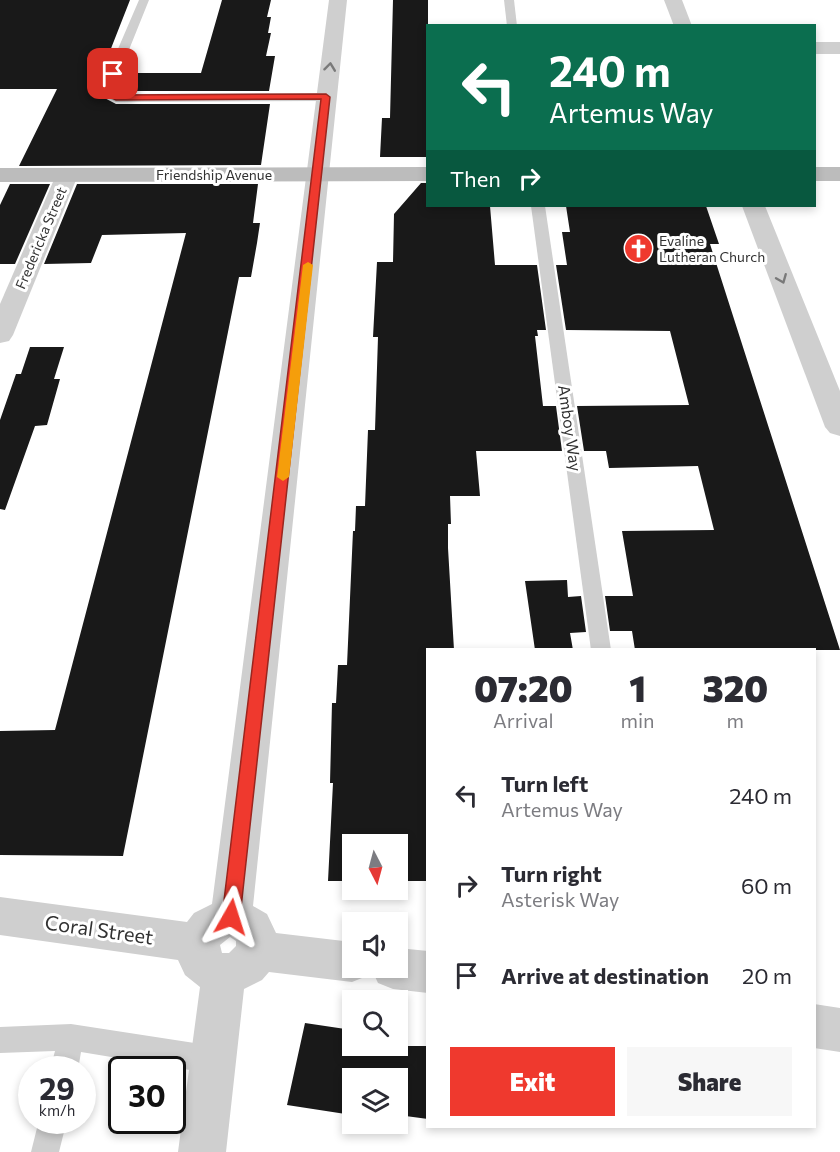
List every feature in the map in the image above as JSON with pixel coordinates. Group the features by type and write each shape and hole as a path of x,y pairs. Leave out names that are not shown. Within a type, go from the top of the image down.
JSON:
{"street":[{"path":"202,1152 227,956 256,932 250,924 231,917 338,0"},
{"path":"673,0 682,24"},
{"path":"816,48 840,48"},
{"name":"Friendship Avenue","path":"0,175 426,174"},
{"path":"816,174 840,174"},
{"name":"Fredericka Street","path":"0,335 67,175"},
{"path":"753,207 840,427"},
{"name":"Coral Street","path":"0,916 227,956 342,962"},
{"path":"408,970 426,972"},
{"path":"816,1026 840,1030"}],"lane":[{"path":"144,0 105,93 116,98 326,97"},
{"path":"509,0 512,24"},
{"name":"Amboy Way","path":"538,207 601,648"},
{"path":"67,1056 71,1037"},
{"path":"0,1040 71,1037 214,1060"},
{"path":"45,1152 49,1134"}],"building":[{"path":"0,0 130,0 101,74 105,74 97,94 116,104 270,104 261,165 19,166 57,89 0,89"},
{"path":"222,0 271,0 267,17 271,17 268,33 271,33 266,56 275,56 269,91 115,91 122,73 201,73"},
{"path":"393,0 428,0 426,157 380,157 382,118 390,118"},
{"path":"421,183 426,183 426,207 490,207 495,265 537,265 546,330 537,330 538,336 535,336 543,406 556,406 562,451 476,451 480,496 450,496 451,524 448,524 448,548 454,648 426,648 426,881 408,881 408,834 342,834 342,881 328,881 333,783 330,783 332,703 336,703 338,665 347,665 353,531 355,531 356,506 365,506 368,430 375,430 378,337 373,337 377,262 393,262 394,214"},
{"path":"10,184 50,184 15,264 0,264 0,205"},
{"path":"77,184 258,184 253,223 260,223 251,277 239,277 123,856 0,855 0,731 55,730 186,233 102,235 91,263 44,264"},
{"path":"566,207 706,207 719,244 710,244 840,650 635,648 632,631 610,631 605,596 633,596 622,531 714,530 698,466 609,468 606,451 584,451 577,406 689,405 670,331 566,330 556,265 567,265 562,232 570,232"},
{"path":"30,347 64,347 54,379 60,379 47,425 35,426 5,510 0,509 0,420 16,374 21,374"},
{"path":"567,580 568,597 581,596 586,632 570,633 573,648 535,648 525,581"},
{"path":"305,1023 342,1029 342,1056 408,1056 408,1046 426,1046 426,1119 408,1116 408,1068 342,1068 342,1113 287,1105"}],"slow traffic":[{"path":"283,477 308,265"}],"place":[{"name":"Evaline Lutheran Church","path":"638,249"}],"route":[{"path":"113,74 105,93 116,98 326,97 231,917"}]}
